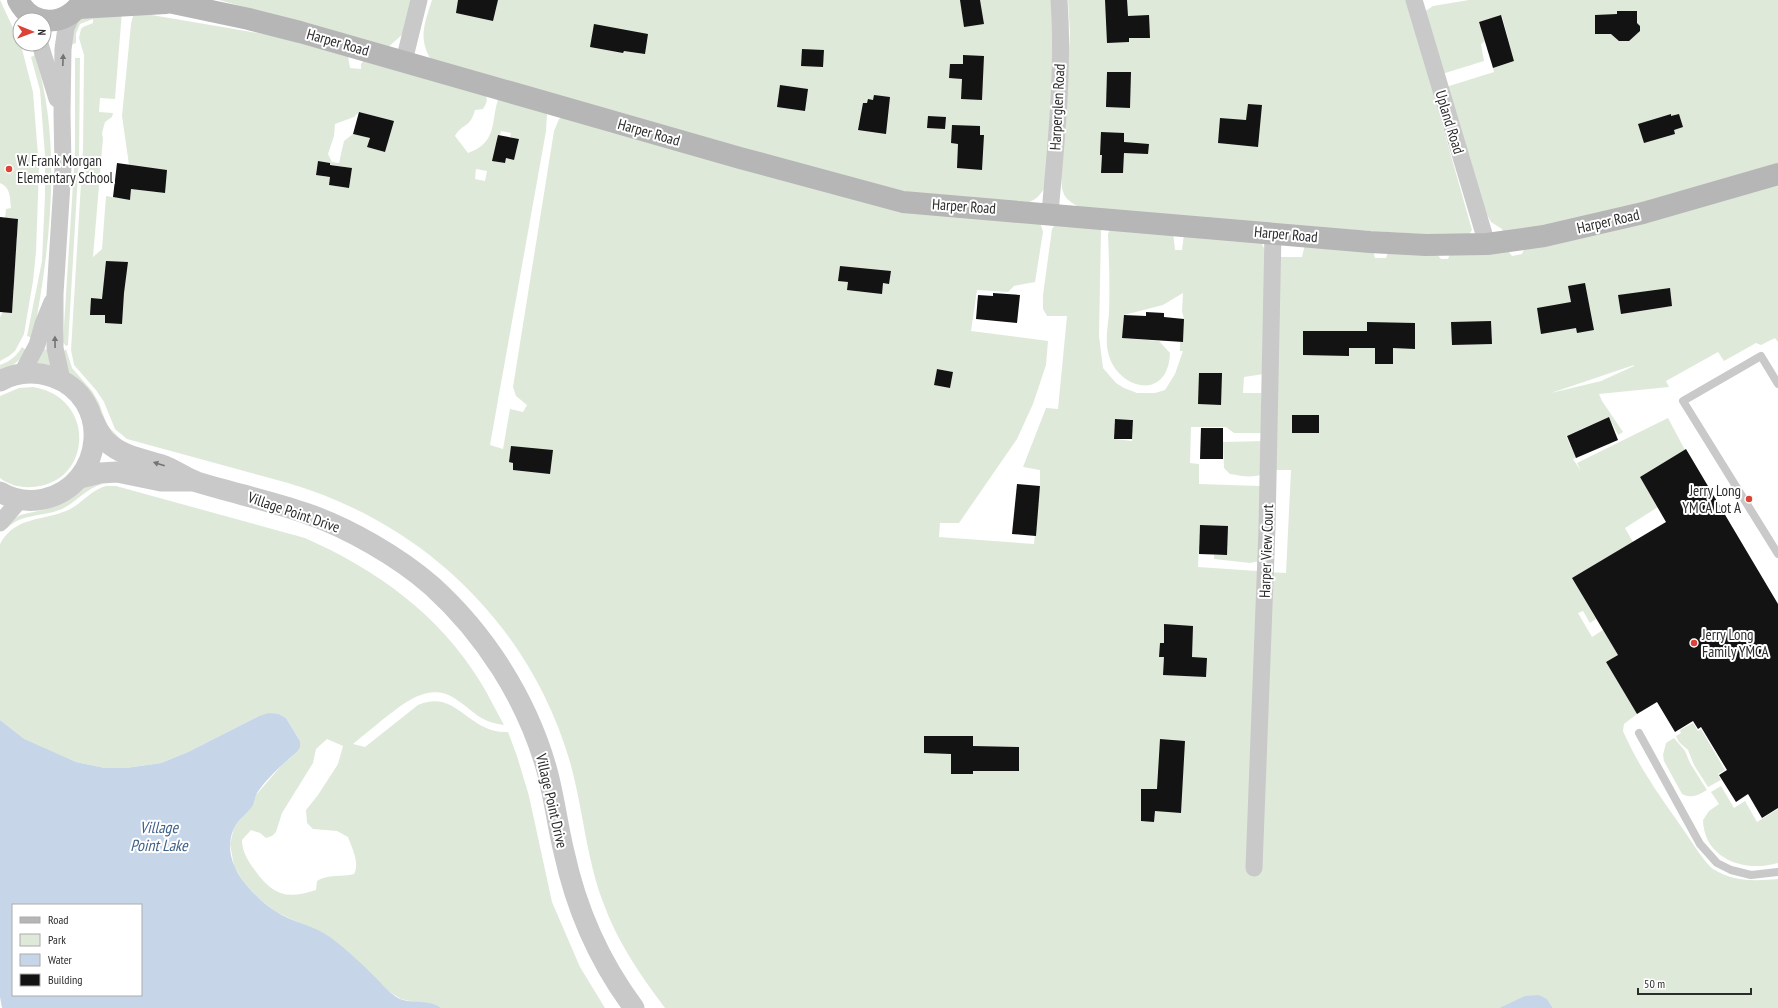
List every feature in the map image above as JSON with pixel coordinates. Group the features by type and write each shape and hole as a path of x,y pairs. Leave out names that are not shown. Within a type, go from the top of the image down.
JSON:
{"main road":[{"name":"Harper Road","path":"25,11 35,17 50,21 64,18 78,7 162,1 249,19 404,61 747,160 903,202 1426,245 1487,244 1544,236 1643,214 1778,174"}],"street":[{"path":"404,61 419,0"},
{"name":"Harperglen Road","path":"1050,213 1056,136 1061,33 1059,0"},
{"name":"Upland Road","path":"1414,0 1487,244"},
{"path":"62,380 55,348 55,294 63,168 63,49 66,28 78,7"},
{"path":"43,52 62,113"},
{"name":"Harper View Court","path":"1254,868 1267,528 1273,233"},
{"path":"22,373 37,345 42,324 55,294"},
{"path":"0,381 7,377 22,373 42,374 62,380 76,391 86,404 93,420 95,441 90,461 80,478 68,489 53,497 37,500 20,500 0,492"},
{"name":"Village Point Drive","path":"93,420 106,441 122,453 165,466 194,481 306,513 347,530 394,559 431,586 468,624 499,664 529,718 539,745 551,787 564,851 578,906 605,964 622,993 634,1008"},
{"name":"Village Point Drive","path":"80,478 100,473 117,472 161,482 194,481"},
{"path":"0,523 20,500"}],"lane":[{"path":"1778,384 1761,356 1683,401 1778,554"},
{"path":"1639,733 1700,844 1717,863 1731,870 1750,875 1778,872"}],"green space":[{"path":"0,0 12,26 12,52 23,52 33,92 39,168 36,252 33,281 24,334 15,351 0,361 0,317 3,312 12,312 18,219 5,218 6,209 11,208 10,197 8,190 0,183"},
{"path":"219,0 414,0 404,33 387,48"},
{"path":"432,0 1054,0 1056,11 1047,183 1037,197 1030,202 1021,205 882,189 434,64 425,48 424,40 425,25"},
{"path":"1068,0 1407,0 1472,230 1467,237 1307,227 1082,209 1065,196 1061,182 1070,33"},
{"path":"1469,0 1778,0 1778,166 1614,213 1504,234 1502,229 1491,222 1481,204 1446,87 1494,72 1493,68 1514,61 1502,16 1479,22 1485,41 1481,44 1484,61 1442,74 1424,12 1433,6"},
{"path":"122,11 115,99 100,98 99,112 113,113 112,117 105,122 102,133 103,138 93,257 102,249 106,196 130,200 131,189 165,193 129,165 122,116 131,24 134,12 270,35 348,56 350,68 361,69 361,64 365,59 485,93 487,101 483,109 475,110 471,120 460,129 455,136 468,153 485,143 489,137 492,130 499,97 544,110 547,115 546,131 490,445 503,449 510,409 523,412 527,405 516,396 513,387 554,131 559,119 564,116 1040,222 1043,232 1035,282 1014,286 1008,292 977,290 971,331 1048,341 1046,365 1033,404 1017,439 959,523 940,523 939,537 1034,544 1040,486 1040,470 1023,467 1046,408 1058,409 1067,316 1047,316 1043,309 1043,295 1052,229 1057,222 1099,226 1101,230 1099,336 1103,368 1116,383 1124,388 1137,393 1155,393 1165,390 1175,374 1183,351 1180,351 1180,342 1183,342 1183,293 1163,305 1124,315 1123,338 1159,341 1170,353 1167,369 1160,379 1151,385 1141,385 1130,382 1120,375 1113,364 1107,347 1109,313 1108,234 1111,228 1173,232 1175,250 1182,250 1184,234 1260,240 1264,248 1265,257 1302,257 1305,244 1373,250 1375,258 1386,258 1388,252 1437,254 1441,259 1448,259 1450,254 1508,251 1512,256 1522,254 1524,249 1778,183 1778,342 1775,338 1761,345 1756,343 1724,361 1718,352 1666,381 1669,387 1599,394 1602,401 1623,432 1618,435 1609,417 1566,436 1576,458 1573,459 1581,471 1577,463 1668,418 1685,450 1640,477 1658,507 1625,528 1633,542 1572,578 1596,619 1590,623 1583,611 1578,613 1592,637 1603,630 1618,655 1606,662 1637,714 1624,724 1623,731 1636,758 1659,795 1702,857 1713,869 1729,876 1745,880 1778,879 1778,1008 1553,1008 1547,999 1525,997 1499,1008 665,1008 622,944 603,902 592,868 570,762 552,712 528,666 499,624 465,586 426,553 384,524 338,501 288,483 127,439 115,429 104,402 96,390 74,365 71,350 83,149 84,55 79,38 81,29 93,23 93,19 80,24 76,34 76,43 71,45 74,23 85,16","holes":["359,112 393,121 385,152 368,147 370,138 353,134 344,141 339,163 332,162 328,154 334,136 335,124 354,117","501,131 511,133 510,137 519,139 514,160 506,158 504,163 494,161 498,135 500,135","318,161 330,163 327,177 316,174","332,165 352,168 349,188 329,185","476,169 487,171 485,181 475,179","1634,365 1601,381 1551,393","937,369 953,372 950,388 934,384","1277,372 1276,470 1291,470 1286,573 1198,567 1200,526 1227,555 1214,555 1214,559 1250,563 1260,561 1263,488 1259,486 1199,484 1199,464 1190,463 1191,427 1226,427 1234,433 1261,433 1261,393 1243,393 1244,377","1115,419 1132,419 1132,441 1114,439"]},
{"path":"35,55 44,89 49,124 51,196 44,269 33,338 27,336 42,261 45,195 45,156 40,90 31,57"},
{"path":"75,58 80,58 79,157 68,345 66,346 63,342 75,152"},
{"path":"22,347 26,350 21,358 12,365 0,371 0,365 12,358"},
{"path":"43,349 49,350 51,366 35,365"},
{"path":"66,349 72,368 92,391 99,403 107,425 124,443 118,444 68,371 62,353"},
{"path":"33,387 54,394 68,406 77,422 79,440 76,457 67,472 52,482 32,487 15,486 0,478 0,396 19,388"},
{"path":"1266,441 1264,473 1256,476 1243,476 1230,474 1224,468 1223,442"},
{"path":"107,483 94,487 62,509 20,520 7,528 6,524 20,515 47,509 62,503 87,485"},
{"path":"106,486 116,486 305,538 357,564 404,597 426,615 464,658 481,683 504,725 482,718 454,698 444,693 434,692 424,694 406,703 353,744 365,747 418,705 431,701 443,702 472,720 494,731 508,732 529,796 552,902 580,967 605,1008 441,1008 401,999 388,991 354,958 328,936 276,912 256,896 246,886 234,866 230,844 234,827 254,803 256,795 281,766 297,752 300,741 286,718 279,714 259,716 188,752 161,763 126,768 105,768 76,762 23,739 0,720 0,544 7,534 23,523 72,508","holes":["327,739 343,746 338,764 318,795 306,810 307,823 313,829 337,831 348,837 356,860 356,870 354,874 325,877 317,881 316,890 296,895 280,893 267,885 254,869 246,856 242,840 251,830 260,833 266,838 272,836 276,832 282,813 313,763 316,749"]},
{"path":"1693,723 1698,731 1701,729 1725,770 1718,774 1721,780 1708,787 1694,765 1688,750 1679,742 1676,736 1681,733 1680,730"},
{"path":"1674,738 1685,751 1690,763 1707,790 1698,795 1689,796 1682,794 1664,761 1663,755 1666,743"},
{"path":"1721,786 1734,808 1745,801 1757,822 1778,809 1778,863 1765,866 1740,864 1728,860 1710,845 1705,833 1703,820 1709,811 1719,804 1711,792"}],"water":[{"name":"Village Point Lake","path":"269,713 279,714 286,718 300,741 300,747 297,752 261,787 257,793 253,805 234,828 230,840 231,852 234,864 240,876 247,886 265,904 281,915 324,933 359,961 396,997 405,1000 432,1004 441,1008 2,1008 0,997 0,720 24,739 76,762 105,768 126,768 161,763 188,752 259,716"},
{"path":"1539,995 1547,999 1553,1008 1499,1008 1525,996"}],"building":[{"path":"458,0 498,0 493,21 456,13"},
{"path":"960,0 980,0 984,24 964,27"},
{"path":"1105,0 1127,0 1128,16 1149,15 1150,38 1129,38 1129,42 1107,43"},
{"path":"1617,11 1637,11 1637,23 1640,26 1640,31 1629,41 1619,41 1611,34 1595,34 1595,15 1617,14"},
{"path":"1501,15 1514,61 1493,68 1479,22"},
{"path":"594,24 648,34 645,54 624,51 623,53 590,47"},
{"path":"802,49 824,50 823,67 801,66"},
{"path":"963,55 984,56 982,100 961,99 962,79 949,78 950,64 963,64"},
{"path":"1107,72 1131,72 1130,108 1106,107"},
{"path":"780,85 808,89 805,111 777,107"},
{"path":"874,95 890,97 886,134 858,130 863,103 867,103 868,99 873,100"},
{"path":"1248,104 1262,105 1258,147 1218,143 1220,118 1246,120"},
{"path":"359,112 394,121 385,152 367,147 370,138 353,134"},
{"path":"1671,114 1671,116 1679,114 1683,127 1674,130 1675,134 1644,143 1638,124"},
{"path":"928,116 946,117 945,129 927,128"},
{"path":"952,125 980,126 980,135 984,135 982,170 957,168 958,144 951,143"},
{"path":"1101,132 1124,133 1124,142 1149,144 1148,154 1124,153 1123,173 1101,173"},
{"path":"498,135 519,139 514,160 506,158 505,163 492,161"},
{"path":"318,161 330,163 330,165 352,168 349,188 329,185 330,177 316,175"},
{"path":"117,163 167,170 165,193 131,189 130,200 113,197"},
{"name":"W. Frank Morgan Elementary School","path":"0,217 18,219 12,313 0,312"},
{"path":"106,261 128,262 122,324 105,323 105,315 90,315 91,298 102,299"},
{"path":"840,266 891,271 889,284 883,283 882,294 847,290 848,282 838,281"},
{"path":"1585,283 1594,330 1577,333 1576,328 1541,334 1537,308 1571,302 1568,286"},
{"path":"1670,288 1672,306 1621,314 1618,295"},
{"path":"993,293 1020,295 1017,323 976,319 978,295 993,296"},
{"path":"1146,312 1164,313 1164,317 1184,319 1183,342 1122,338 1124,315 1146,316"},
{"path":"1491,321 1492,344 1452,345 1451,322"},
{"path":"1367,322 1415,323 1415,349 1393,348 1393,364 1375,364 1375,348 1349,348 1349,356 1303,355 1303,331 1367,331"},
{"path":"937,369 953,372 950,388 934,385"},
{"path":"1199,373 1222,373 1221,405 1198,404"},
{"path":"1292,415 1319,415 1319,433 1292,433"},
{"path":"1609,417 1618,440 1576,458 1567,436"},
{"path":"1115,419 1133,420 1132,439 1114,439"},
{"path":"1201,428 1223,428 1223,459 1200,459"},
{"path":"511,446 553,450 550,474 513,470 513,463 509,462"},
{"name":"Jerry Long Family YMCA","path":"1686,449 1778,604 1778,808 1762,818 1748,794 1736,802 1719,775 1727,770 1701,727 1698,729 1693,721 1675,732 1657,702 1637,714 1606,662 1618,655 1572,578 1666,522 1640,477"},
{"path":"1017,484 1040,486 1036,536 1012,534"},
{"path":"1200,525 1228,526 1227,555 1199,554"},
{"path":"1164,624 1193,626 1192,657 1207,658 1206,677 1163,675 1164,657 1159,657 1160,643 1164,643"},
{"path":"924,736 973,736 973,746 1019,747 1019,771 973,771 973,774 951,774 951,754 924,753"},
{"path":"1160,739 1185,741 1181,813 1155,811 1154,822 1141,821 1141,789 1157,789"}],"place":[{"name":"W. Frank Morgan Elementary School","path":"9,169"},
{"name":"Jerry Long YMCA Lot A","path":"1749,499"},
{"name":"Jerry Long Family YMCA","path":"1694,643"}]}
